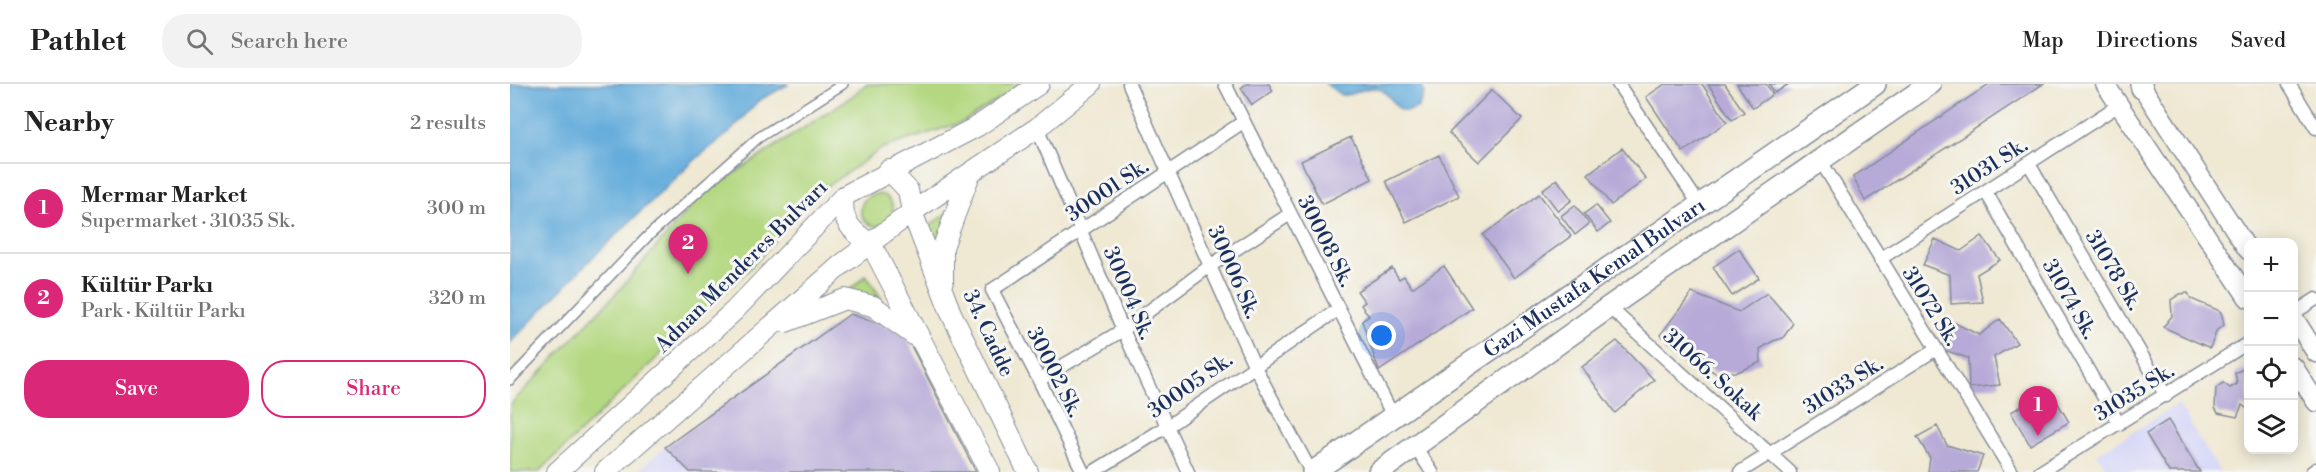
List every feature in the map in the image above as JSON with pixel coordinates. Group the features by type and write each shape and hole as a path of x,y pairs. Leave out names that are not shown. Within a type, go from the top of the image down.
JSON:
{"highway":[{"name":"Gazi Mustafa Kemal Bulvarı","path":"1312,472 1875,84"},
{"name":"Gazi Mustafa Kemal Bulvarı","path":"1379,472 1609,307 1930,84"}],"main road":[{"name":"Adnan Menderes Bulvarı","path":"557,472 734,311 844,196 889,170 978,126 1039,84"},
{"path":"605,472 841,265 912,212 1037,128 1091,84"},
{"path":"2104,84 2244,292"},
{"path":"2141,85 2244,244"},
{"path":"889,170 908,190 912,212"},
{"path":"951,313 943,279 943,248 970,174"},
{"path":"844,196 844,218 850,228 871,244 990,472"},
{"name":"34. Cadde","path":"912,212 951,313 1028,472"},
{"path":"773,327 845,299 873,306 920,339"},
{"path":"2298,324 2316,353"},
{"path":"2298,373 2316,402"}],"street":[{"path":"510,380 647,237 758,138 843,84"},
{"name":"30006 Sk.","path":"1129,84 1254,365 1312,472"},
{"name":"30008 Sk.","path":"1225,84 1393,416"},
{"path":"1618,84 1700,204"},
{"path":"2289,84 2316,128"},
{"name":"31031 Sk.","path":"1880,259 2119,105"},
{"name":"30001 Sk.","path":"992,290 1243,122"},
{"name":"30004 Sk.","path":"1037,128 1123,330 1188,472"},
{"name":"31072 Sk.","path":"1820,160 2012,472"},
{"name":"31078 Sk.","path":"2029,164 2166,396"},
{"name":"31074 Sk.","path":"1986,192 2120,424"},
{"path":"1039,380 1123,330 1210,266 1290,214"},
{"name":"30002 Sk.","path":"992,290 1083,472"},
{"path":"2298,310 2316,298"},
{"name":"31066. Sokak","path":"1609,307 1790,472"},
{"name":"30005 Sk.","path":"1093,472 1168,426 1339,309"},
{"name":"31035 Sk.","path":"2040,472 2244,346"},
{"name":"31033 Sk.","path":"1740,472 1935,350"},
{"path":"1414,445 1432,472"},
{"path":"2312,472 2316,469"}],"shaded area":[{"path":"2178,404 2220,472 2108,472 2097,454"},
{"path":"665,447 690,472 636,472"}],"green space":[{"path":"866,84 1023,84 963,122 883,148 807,200 758,260 539,472 510,472 510,405 621,288 701,195 851,97"},
{"path":"877,194 889,198 893,210 889,222 877,226 865,222 861,210 865,198"},
{"path":"949,211 937,252 928,227"},
{"path":"866,275 881,298 843,296"}],"water":[{"path":"510,84 789,84 758,101 729,133 697,158 592,258 510,343"},
{"path":"1326,84 1420,84 1424,94 1418,107 1404,111 1379,89 1370,88 1341,95"}],"building":[{"path":"1246,84 1269,84 1273,91 1252,105 1241,88"},
{"path":"1665,84 1702,84 1727,122 1683,152 1646,97"},
{"path":"1708,84 1725,84 1744,112 1732,120"},
{"path":"1737,84 1766,84 1773,94 1753,108"},
{"path":"1769,84 1789,84 1775,93"},
{"path":"1989,84 2043,84 1865,201 1853,177"},
{"path":"1492,90 1522,119 1479,162 1449,133"},
{"path":"1351,137 1372,179 1322,204 1301,161"},
{"path":"1622,148 1646,179 1611,205 1588,174"},
{"path":"1439,155 1459,196 1406,222 1386,181"},
{"path":"1557,179 1572,200 1558,211 1542,190"},
{"path":"1539,194 1571,236 1514,278 1483,235"},
{"path":"1575,205 1589,224 1575,235 1561,216"},
{"path":"1596,205 1610,223 1598,232 1584,214"},
{"path":"1982,236 2000,260 1977,274 1983,302 1951,304 1950,275 1923,265 1935,239 1961,251"},
{"path":"1739,249 1759,278 1732,296 1713,267"},
{"path":"1444,266 1472,308 1379,371 1362,321 1369,316 1361,305 1365,302 1357,291 1392,268 1399,279 1404,276 1412,288"},
{"path":"1692,293 1739,312 1767,293 1793,323 1783,338 1760,349 1761,362 1737,372 1716,373 1696,363 1660,335"},
{"path":"2188,293 2191,299 2220,311 2222,315 2224,325 2217,330 2210,348 2163,327 2172,316 2171,300 2180,294"},
{"path":"850,314 898,330 907,338 976,472 690,472 665,447"},
{"path":"2000,319 2017,343 1994,357 2000,385 1969,388 1968,358 1941,349 1953,322 1979,335"},
{"path":"1617,341 1654,380 1615,413 1582,367"},
{"path":"2244,369 2244,406 2242,405 2237,417 2218,413 2215,408 2216,388 2223,383 2230,388 2237,384 2235,373"},
{"path":"2050,390 2069,422 2030,445 2011,412"},
{"path":"2168,420 2200,472 2169,472 2146,434"},
{"path":"1937,426 1947,445 1983,456 1977,472 1928,472 1930,458 1917,437"}],"place":[{"name":"Kültür Parkı","path":"688,274"},
{"name":"Mermar Market","path":"2038,436"}]}
